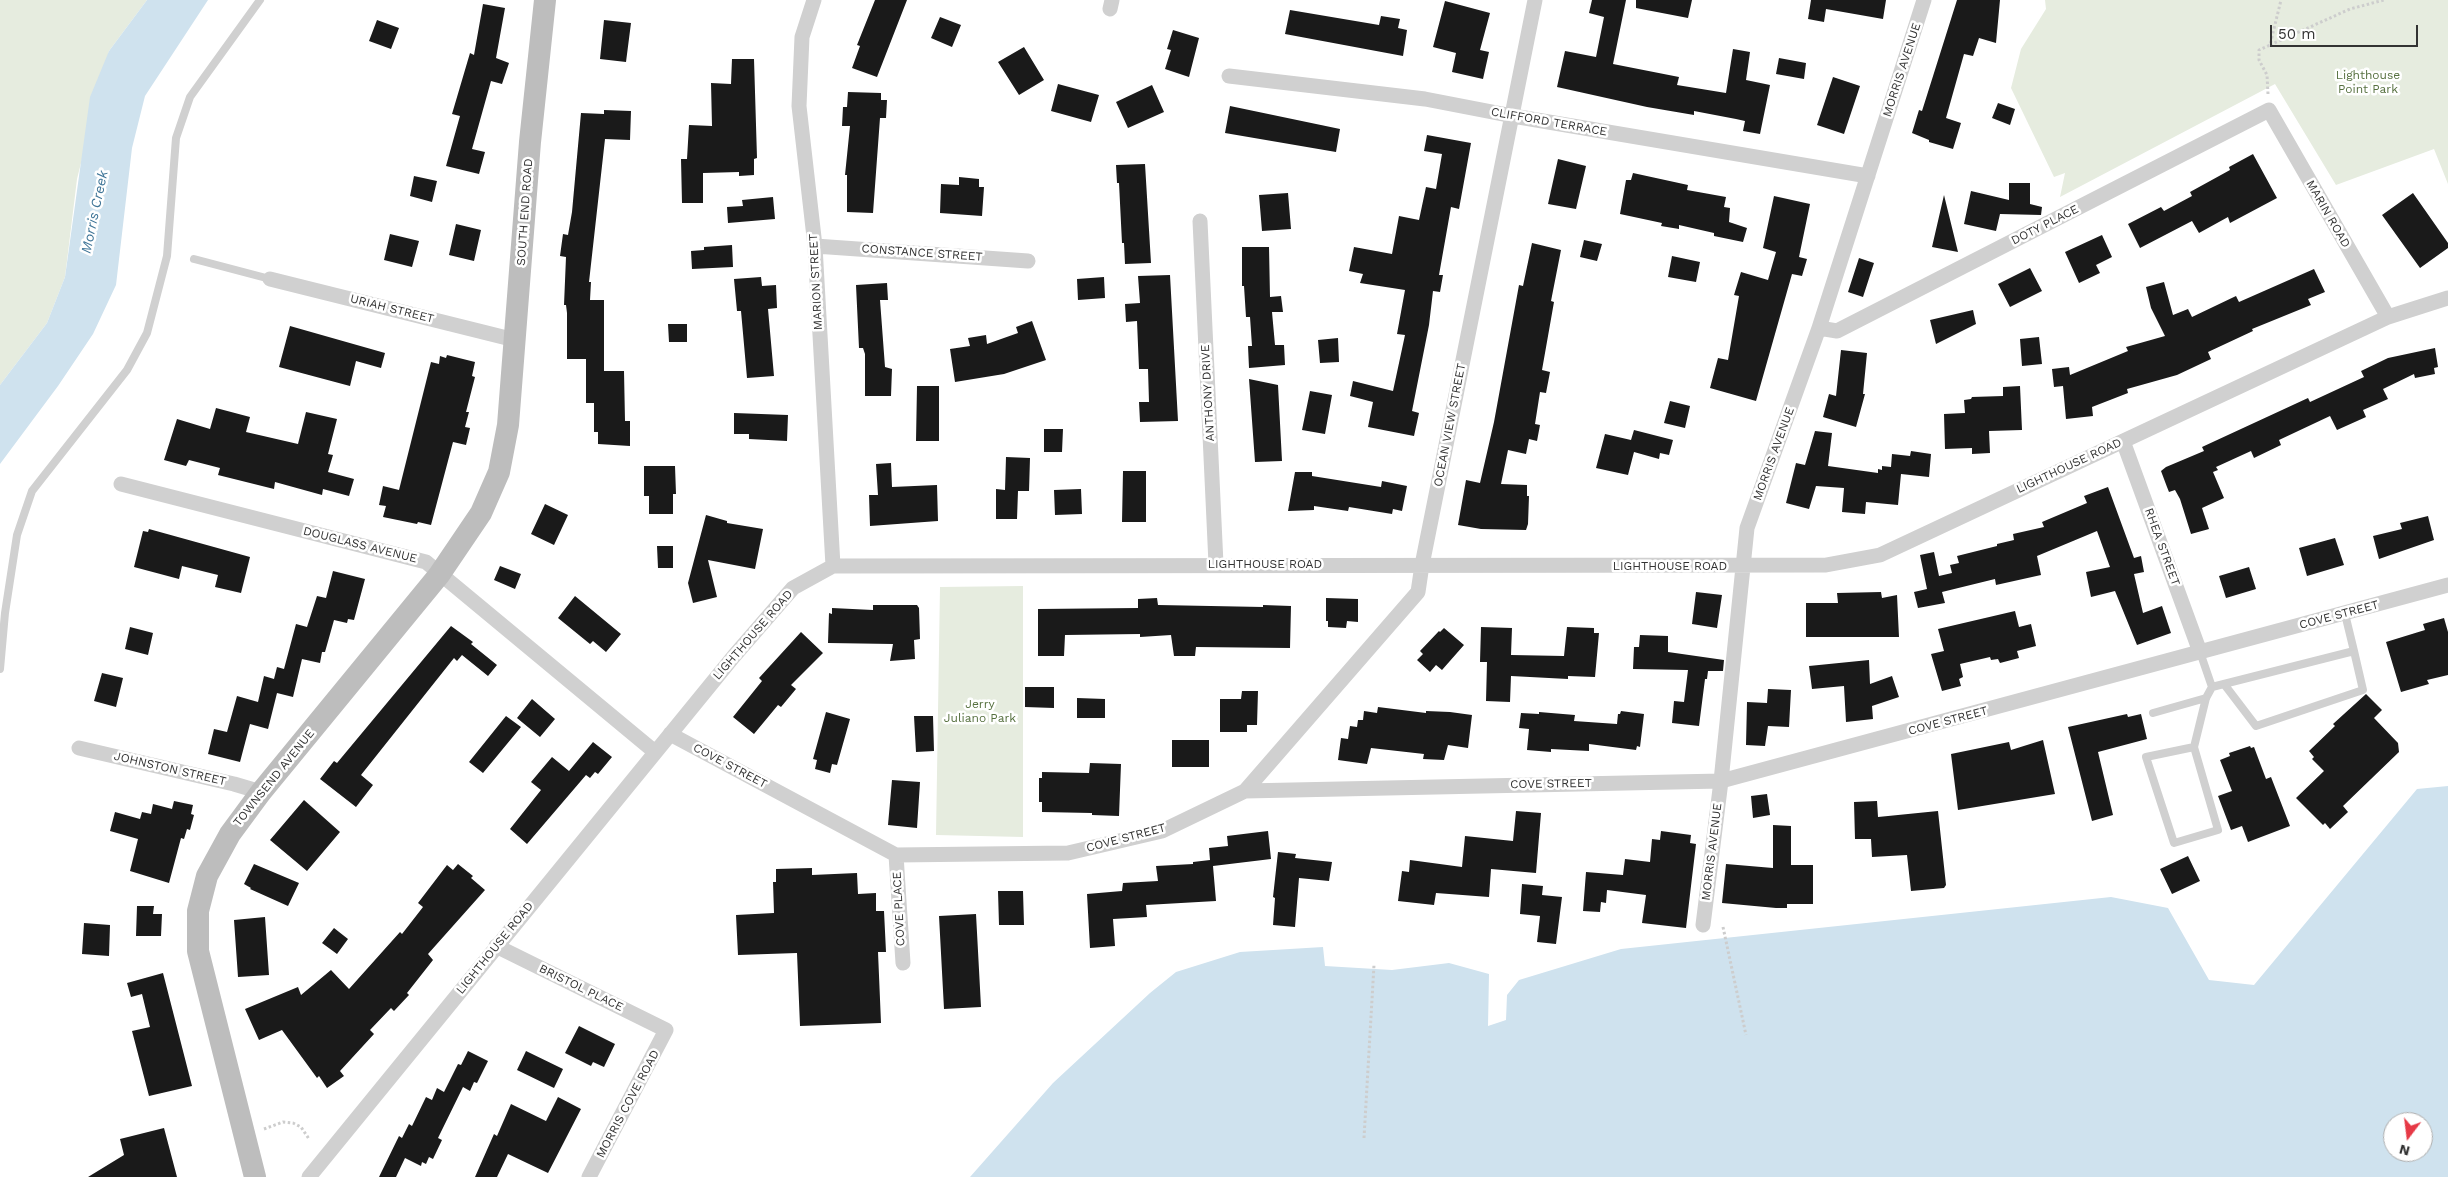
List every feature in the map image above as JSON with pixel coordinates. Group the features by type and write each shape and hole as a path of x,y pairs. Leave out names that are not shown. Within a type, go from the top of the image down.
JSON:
{"main road":[{"name":"SOUTH END ROAD","path":"508,425 530,142 544,0"},
{"name":"TOWNSEND AVENUE","path":"255,1177 198,950 198,910 207,876 230,834 261,792 439,575 480,513 498,472 508,425"}],"street":[{"name":"MARION STREET","path":"814,0 802,37 799,106 815,246 833,566"},
{"name":"OCEAN VIEW STREET","path":"1245,791 1418,592 1535,0"},
{"name":"MORRIS AVENUE","path":"1703,925 1721,781 1747,528 1819,328 1924,0"},
{"name":"CLIFFORD TERRACE","path":"1229,76 1425,99 1513,116 1868,176"},
{"name":"MARIN ROAD","path":"2269,110 2388,317"},
{"name":"DOTY PLACE","path":"1819,328 1837,331 2269,110"},
{"name":"ANTHONY DRIVE","path":"1200,221 1216,564"},
{"name":"CONSTANCE STREET","path":"815,246 1028,261"},
{"name":"URIAH STREET","path":"270,279 515,340"},
{"name":"LIGHTHOUSE ROAD","path":"309,1177 655,752 793,588 833,566 1216,564 1826,565 1880,555 2388,317 2448,298"},
{"name":"RHEA STREET","path":"2123,441 2200,652"},
{"name":"DOUGLASS AVENUE","path":"121,484 426,562 439,575 655,752"},
{"name":"COVE STREET","path":"670,734 896,856 1068,853 1162,831 1245,791 1721,781 2448,585"},
{"name":"JOHNSTON STREET","path":"79,748 261,792"},
{"name":"COVE PLACE","path":"896,856 903,963"},
{"name":"BRISTOL PLACE","path":"496,946 666,1030"},
{"name":"MORRIS COVE ROAD","path":"589,1177 666,1030"}],"lane":[{"path":"0,668 5,612 17,535 32,491 128,370 147,333 167,256 176,138 190,97 260,0"},
{"path":"194,259 270,279"},
{"path":"2224,684 2256,726 2363,690 2345,614"},
{"path":"2200,652 2212,688"},
{"path":"2194,747 2146,756 2174,843 2218,830 2194,747 2206,698 2212,688 2354,652"},
{"path":"2153,712 2206,698"}],"path":[{"path":"2270,45 2280,0"},
{"path":"2269,110 2267,75 2259,60 2259,50 2350,10 2384,0"},
{"path":"1723,927 1746,1035"},
{"path":"1364,1138 1374,965"},
{"path":"259,1132 283,1122 301,1127 309,1140"}],"green space":[{"path":"0,0 147,0 109,51 77,179 65,277 47,323 0,385"},
{"name":"Lighthouse Point Park","path":"2045,0 2448,0 2448,184 2434,149 2336,185 2275,84 2060,197 2065,173 2054,177 2011,88 2021,49 2046,9"},
{"name":"Jerry Juliano Park","path":"1023,586 1023,837 936,835 940,587"}],"water":[{"name":"Morris Creek","path":"147,0 208,0 145,96 132,148 116,285 93,334 58,386 0,464 0,385 47,323 65,277 90,97 109,51"},
{"path":"2448,786 2448,1177 970,1177 1053,1083 1150,993 1176,972 1240,952 1323,947 1325,966 1392,970 1449,963 1489,974 1488,1026 1506,1020 1507,995 1519,980 1621,949 2111,897 2168,908 2209,980 2254,985 2417,789"}],"building":[{"path":"875,0 907,0 877,77 852,68 860,46 857,45"},
{"path":"1592,0 1626,0 1613,64 1679,77 1677,85 1726,93 1733,49 1750,52 1746,80 1770,85 1760,134 1743,131 1745,121 1694,111 1694,115 1647,107 1557,87 1565,51 1596,57 1604,17 1589,13"},
{"path":"1636,0 1692,0 1688,18 1636,8"},
{"path":"1811,0 1886,0 1883,19 1826,9 1824,22 1808,19"},
{"path":"1957,0 2000,0 1996,43 1979,38 1973,56 1964,54 1946,118 1961,123 1953,149 1929,142 1929,140 1912,133 1919,110 1922,111"},
{"path":"1445,1 1490,13 1480,50 1489,52 1483,79 1452,72 1456,53 1433,47"},
{"path":"483,4 505,8 496,58 509,63 502,84 491,81 472,149 485,152 479,174 446,166 460,116 452,114 470,53 474,55"},
{"path":"1290,10 1379,25 1381,16 1400,19 1398,28 1407,30 1403,56 1285,34"},
{"path":"940,17 961,25 952,47 931,38"},
{"path":"377,20 399,28 391,49 369,41"},
{"path":"604,20 631,23 626,62 600,59"},
{"path":"1173,30 1199,38 1189,77 1165,69 1171,50 1167,49"},
{"path":"1024,47 1044,80 1019,95 998,62"},
{"path":"1779,58 1806,63 1804,79 1776,74"},
{"path":"732,59 754,59 757,158 754,159 754,175 739,176 739,172 703,173 703,203 682,203 681,159 687,159 689,125 712,126 711,83 731,84"},
{"path":"1833,77 1860,86 1844,134 1817,125"},
{"path":"1058,84 1099,95 1091,122 1051,111"},
{"path":"1152,85 1164,112 1128,128 1116,102"},
{"path":"848,92 881,93 881,100 887,100 886,118 880,118 873,213 847,212 847,175 845,175 850,126 842,126 843,107 847,107"},
{"path":"1998,103 2015,109 2010,125 1992,118"},
{"path":"1230,106 1340,129 1336,152 1225,133"},
{"path":"604,110 631,111 630,140 605,139 589,282 591,282 590,300 604,300 604,371 624,371 625,421 630,421 630,446 598,444 598,432 594,432 594,403 586,403 586,359 567,359 567,313 566,305 564,305 566,257 560,256 563,234 568,235 572,212 581,113 604,114"},
{"path":"1427,135 1471,143 1459,209 1451,207 1439,275 1443,275 1440,292 1433,291 1429,325 1412,411 1419,413 1414,436 1368,427 1373,402 1350,396 1353,381 1393,391 1405,335 1397,334 1405,290 1360,283 1363,274 1349,271 1354,247 1392,254 1399,216 1419,220 1426,187 1436,189 1442,154 1424,151"},
{"path":"2253,154 2277,198 2230,223 2228,217 2199,233 2192,221 2140,248 2128,224 2161,207 2164,211 2192,196 2190,192 2230,170 2229,167"},
{"path":"1558,159 1586,166 1576,209 1548,204"},
{"path":"1145,164 1151,263 1125,264 1116,165"},
{"path":"1633,173 1688,185 1687,190 1726,197 1724,207 1730,208 1729,222 1747,228 1743,242 1714,236 1714,233 1679,225 1679,229 1661,226 1662,223 1620,214 1626,180 1631,180"},
{"path":"414,176 437,181 432,202 410,196"},
{"path":"959,177 979,179 979,187 984,187 982,216 940,213 941,184 959,185"},
{"path":"2009,183 2030,183 2030,204 2042,207 2041,215 2000,214 1996,231 1964,224 1971,191 2009,200"},
{"path":"1288,193 1291,229 1262,231 1259,195"},
{"path":"2413,193 2448,243 2448,248 2420,268 2382,215"},
{"path":"1944,195 1958,252 1932,247"},
{"path":"1774,196 1810,204 1799,257 1807,259 1802,276 1792,274 1756,401 1710,388 1718,358 1728,360 1739,296 1734,295 1741,272 1768,280 1776,252 1763,248"},
{"path":"773,197 775,219 728,223 727,207 743,206 742,200"},
{"path":"456,224 481,230 474,261 449,255"},
{"path":"390,234 419,241 412,267 384,260"},
{"path":"2102,235 2112,257 2096,265 2100,273 2079,283 2065,252"},
{"path":"1584,240 1602,244 1597,261 1580,257"},
{"path":"1532,243 1561,250 1551,301 1554,302 1542,370 1550,372 1546,393 1540,392 1535,424 1540,425 1537,441 1529,439 1526,454 1508,450 1501,484 1527,485 1527,496 1529,496 1528,524 1526,530 1481,529 1458,525 1466,480 1480,483 1494,422 1519,285 1523,286"},
{"path":"732,245 733,267 692,269 691,251 704,250 704,247"},
{"path":"1242,247 1269,247 1270,297 1281,296 1283,312 1272,312 1275,345 1284,345 1285,365 1249,368 1248,346 1252,346 1250,317 1246,317 1244,286 1242,286"},
{"path":"1672,256 1700,262 1696,282 1668,277"},
{"path":"1859,258 1874,263 1863,297 1848,292"},
{"path":"2030,268 2042,291 2010,307 1998,284"},
{"path":"2314,269 2325,292 2308,299 2311,305 2252,329 2253,331 2208,352 2211,359 2177,375 2127,389 2128,393 2092,407 2093,416 2066,419 2063,386 2054,387 2052,369 2069,367 2070,375 2128,351 2126,347 2165,336 2151,308 2146,287 2164,282 2173,315 2188,309 2192,317 2236,296 2239,302"},
{"path":"1170,275 1178,421 1140,422 1139,402 1149,402 1148,369 1139,369 1137,321 1126,322 1125,304 1140,303 1138,276"},
{"path":"761,277 762,286 776,285 777,308 768,309 774,376 747,378 741,311 737,311 734,279"},
{"path":"1104,277 1105,298 1078,300 1077,279"},
{"path":"887,283 888,300 880,300 885,367 892,369 891,396 865,396 865,354 863,348 859,348 856,285"},
{"path":"1973,310 1976,324 1936,344 1930,320"},
{"path":"1032,321 1046,360 1004,374 955,382 950,349 970,346 968,338 986,335 987,344 1018,333 1016,327"},
{"path":"668,324 687,324 687,342 669,342"},
{"path":"290,326 385,353 381,368 356,361 350,386 279,367"},
{"path":"2039,337 2042,364 2022,366 2020,339"},
{"path":"1338,338 1339,362 1320,363 1318,340"},
{"path":"2435,348 2438,367 2434,368 2435,374 2415,378 2414,374 2383,389 2388,399 2363,410 2366,417 2337,430 2330,416 2279,440 2281,445 2254,458 2251,451 2216,467 2218,470 2213,472 2224,498 2202,508 2209,529 2191,534 2180,499 2175,490 2169,492 2161,471 2166,467 2204,451 2202,447 2308,398 2310,402 2364,377 2361,371 2388,358"},
{"path":"1841,350 1867,353 1863,394 1865,394 1856,427 1823,417 1829,394 1836,396"},
{"path":"447,355 475,362 472,376 475,377 466,412 469,412 465,427 470,428 466,445 453,442 431,525 383,517 386,506 379,505 383,486 399,490 431,362 439,364 440,356 446,358"},
{"path":"1249,379 1278,385 1282,461 1255,462"},
{"path":"917,386 939,386 939,441 916,441"},
{"path":"2020,386 2022,430 1989,431 1990,453 1972,454 1972,448 1945,449 1944,414 1965,413 1964,400 1971,399 1972,397 2003,396 2003,387"},
{"path":"1310,391 1332,395 1325,434 1302,430"},
{"path":"1670,401 1690,406 1685,428 1664,423"},
{"path":"216,408 250,417 246,432 298,444 306,412 337,419 328,454 333,455 328,472 354,479 349,496 323,489 322,495 275,482 274,489 218,475 220,468 189,460 186,466 164,460 177,419 210,429"},
{"path":"734,413 788,415 787,441 749,439 749,434 734,434"},
{"path":"1044,429 1063,429 1062,452 1044,452"},
{"path":"1634,430 1673,440 1669,455 1660,453 1659,459 1634,452 1628,475 1596,468 1605,434 1631,440"},
{"path":"1815,431 1832,433 1828,466 1878,473 1878,469 1882,470 1882,466 1891,467 1892,454 1910,456 1911,451 1931,454 1929,477 1901,474 1898,505 1866,502 1865,514 1842,512 1844,488 1816,486 1809,509 1786,503 1796,463 1805,465"},
{"path":"1006,457 1030,458 1029,491 1018,491 1017,519 996,519 996,489 1005,490"},
{"path":"891,463 892,487 937,485 938,521 870,526 869,495 878,495 876,464"},
{"path":"644,466 675,466 676,494 673,494 673,514 649,514 649,496 644,496"},
{"path":"1123,471 1146,471 1146,522 1122,522"},
{"path":"1295,472 1312,472 1312,476 1381,487 1382,481 1407,486 1402,511 1393,509 1392,514 1349,507 1348,511 1314,506 1314,510 1288,511"},
{"path":"2108,487 2134,558 2141,556 2144,572 2134,574 2143,613 2162,606 2171,633 2137,645 2115,591 2091,597 2086,572 2110,567 2097,531 2037,556 2041,575 1996,585 1995,579 1942,592 1945,603 1918,608 1914,592 1927,589 1920,555 1934,552 1939,576 1952,573 1950,565 1959,563 1957,556 2014,540 2013,534 2044,527 2042,522 2087,503 2084,496"},
{"path":"1081,489 1082,514 1055,515 1054,490"},
{"path":"545,504 568,515 554,545 531,534"},
{"path":"706,515 727,521 727,523 763,529 755,569 708,560 717,597 693,603 688,583"},
{"path":"2428,516 2434,540 2379,559 2373,536 2402,529 2400,523"},
{"path":"149,529 250,557 241,593 215,587 218,575 182,566 179,579 134,567 143,531 148,532"},
{"path":"2335,538 2344,565 2307,576 2299,548"},
{"path":"657,546 673,546 673,568 658,568"},
{"path":"500,566 521,574 515,589 494,580"},
{"path":"2249,567 2256,589 2226,598 2219,576"},
{"path":"333,571 365,579 354,620 348,619 347,623 334,620 325,652 322,652 320,663 302,659 293,697 277,693 268,729 250,724 240,762 208,754 214,729 227,732 237,696 258,702 264,676 274,679 277,667 284,669 296,624 307,627 317,596 326,598"},
{"path":"1696,592 1722,595 1717,628 1692,624"},
{"path":"1881,592 1882,598 1897,595 1899,637 1806,637 1806,603 1838,603 1837,593"},
{"path":"575,596 621,634 606,652 593,641 590,644 558,618"},
{"path":"1157,598 1158,605 1291,606 1290,648 1196,647 1195,656 1174,656 1171,635 1140,637 1140,634 1065,635 1064,656 1038,656 1038,609 1138,608 1138,599"},
{"path":"1326,598 1358,599 1358,622 1347,621 1346,628 1328,627 1328,621 1326,621"},
{"path":"873,605 917,605 919,608 920,639 914,640 915,659 890,661 893,644 828,643 829,613 832,614 832,608 873,610"},
{"path":"2015,611 2019,627 2031,624 2036,646 2017,651 2019,658 2000,663 1998,659 1991,660 1990,657 1960,664 1963,677 1959,679 1961,686 1942,691 1931,654 1944,651 1938,629"},
{"path":"2444,618 2448,632 2448,675 2427,680 2429,684 2401,692 2386,642 2425,630 2423,624"},
{"path":"451,626 473,642 471,644 497,665 488,676 462,655 457,661 454,658 361,775 373,785 356,807 320,779 334,761 337,763"},
{"path":"130,627 153,633 148,655 125,649"},
{"path":"1481,627 1512,628 1511,655 1564,656 1567,627 1594,628 1594,633 1599,633 1595,677 1568,676 1568,679 1511,676 1510,702 1486,701 1487,662 1480,662"},
{"path":"1444,628 1464,645 1442,670 1436,665 1430,672 1417,660 1423,654 1420,651"},
{"path":"801,632 823,653 791,685 796,689 781,707 778,705 754,734 733,717 762,681 759,678"},
{"path":"1640,635 1668,636 1668,652 1724,660 1723,671 1708,671 1707,679 1705,679 1699,726 1672,723 1674,701 1684,702 1688,670 1633,669 1634,647 1639,647"},
{"path":"1869,660 1870,684 1892,676 1899,697 1872,706 1873,719 1846,722 1844,686 1812,689 1809,666"},
{"path":"102,673 123,678 116,707 94,701"},
{"path":"1025,687 1054,687 1054,708 1025,707"},
{"path":"1768,689 1791,690 1789,727 1768,726 1765,746 1746,745 1747,702 1767,703"},
{"path":"1242,691 1258,691 1257,725 1247,725 1247,732 1220,732 1220,699 1241,699"},
{"path":"2366,694 2382,710 2374,718 2398,743 2399,752 2343,806 2348,812 2330,829 2325,823 2323,825 2296,798 2324,771 2312,759 2314,757 2309,751 2335,726 2333,724"},
{"path":"1077,698 1105,699 1105,718 1077,718"},
{"path":"532,699 555,719 540,737 517,718"},
{"path":"1378,707 1426,713 1426,711 1450,712 1472,715 1468,748 1448,745 1444,760 1423,759 1424,754 1371,748 1367,764 1338,760 1341,738 1348,739 1350,726 1357,727 1358,720 1363,720 1364,711 1377,713"},
{"path":"1621,711 1644,714 1640,747 1637,746 1636,750 1589,744 1589,751 1551,749 1551,752 1527,750 1529,729 1519,728 1521,713 1539,714 1539,712 1575,715 1574,721 1617,724 1618,714"},
{"path":"826,712 850,719 837,765 832,764 830,773 815,769 817,760 813,759"},
{"path":"2127,714 2128,717 2141,714 2147,739 2098,752 2113,815 2092,821 2068,727"},
{"path":"506,716 521,727 483,773 469,762"},
{"path":"914,716 933,716 934,751 916,752"},
{"path":"1172,740 1209,740 1209,767 1172,767"},
{"path":"2043,740 2055,794 1958,810 1951,754 2009,742 2011,750"},
{"path":"593,742 612,757 598,774 595,772 590,778 586,775 527,844 510,829 541,790 531,782 552,757 569,771"},
{"path":"2250,746 2251,748 2254,747 2266,779 2271,777 2290,826 2248,842 2242,826 2231,830 2218,796 2232,791 2220,760 2230,756 2229,753"},
{"path":"1090,763 1121,764 1119,816 1092,815 1092,813 1042,812 1042,802 1039,802 1039,778 1042,778 1042,772 1089,773"},
{"path":"892,780 920,782 917,828 888,825"},
{"path":"1767,794 1770,815 1753,818 1751,796"},
{"path":"304,800 340,832 307,871 270,840"},
{"path":"174,801 193,805 191,814 194,815 190,830 187,829 184,839 181,838 169,883 130,871 138,839 110,831 115,812 140,819 142,812 151,814 153,804 172,809"},
{"path":"1877,801 1878,817 1938,811 1946,885 1944,888 1911,891 1907,855 1872,857 1871,839 1855,839 1854,802"},
{"path":"1516,811 1541,813 1536,873 1491,869 1489,897 1436,893 1434,905 1398,901 1402,871 1409,872 1410,860 1462,867 1465,836 1513,841"},
{"path":"1773,825 1791,826 1791,865 1813,865 1813,904 1787,904 1787,908 1776,908 1722,903 1726,864 1773,868"},
{"path":"1268,831 1271,859 1213,866 1216,901 1146,905 1147,917 1113,919 1115,946 1090,948 1087,894 1122,891 1123,883 1158,881 1156,866 1193,864 1193,862 1210,860 1209,848 1228,846 1227,836"},
{"path":"1661,831 1691,835 1690,843 1696,844 1686,928 1642,923 1646,895 1607,890 1606,903 1601,902 1600,912 1583,911 1586,872 1623,875 1625,859 1650,862 1652,839 1660,840"},
{"path":"1278,852 1296,854 1295,858 1332,862 1329,881 1299,878 1295,927 1273,925 1275,898 1273,897"},
{"path":"2188,856 2200,881 2172,894 2160,869"},
{"path":"254,864 299,883 288,906 250,889 244,884"},
{"path":"458,864 473,876 471,878 485,890 428,954 433,960 407,993 409,995 394,1011 391,1008 370,1030 374,1034 340,1071 344,1076 327,1088 319,1076 317,1078 282,1030 259,1040 245,1009 298,987 301,995 331,970 349,989 400,932 402,934 423,907 418,903 447,865 453,870"},
{"path":"812,868 812,875 857,873 858,894 876,893 876,911 884,911 886,952 878,952 881,1023 800,1026 797,953 738,955 736,915 774,913 773,882 776,882 776,869"},
{"path":"1522,884 1543,886 1542,895 1562,897 1556,944 1537,942 1540,916 1520,914"},
{"path":"998,891 1023,891 1024,925 999,925"},
{"path":"137,906 154,906 153,914 162,914 161,936 136,936"},
{"path":"976,914 981,1007 944,1009 939,916"},
{"path":"265,917 269,975 238,977 234,920"},
{"path":"84,923 110,925 109,956 82,954"},
{"path":"334,928 348,939 337,954 322,943"},
{"path":"163,973 192,1086 149,1096 132,1031 150,1027 142,994 131,997 127,983"},
{"path":"579,1026 615,1044 604,1067 593,1062 591,1066 565,1053"},
{"path":"468,1051 488,1061 477,1083 474,1082 470,1091 463,1087 438,1138 442,1140 433,1159 429,1157 426,1164 422,1162 421,1166 405,1158 396,1177 379,1177 399,1136 402,1138 409,1124 412,1126 426,1097 432,1100 437,1088 444,1092 458,1064 461,1065"},
{"path":"526,1051 563,1069 554,1088 517,1070"},
{"path":"558,1097 581,1109 548,1173 508,1154 497,1177 475,1177 494,1134 497,1136 511,1104 546,1121"},
{"path":"164,1128 177,1177 88,1177 124,1155 120,1139"}]}
